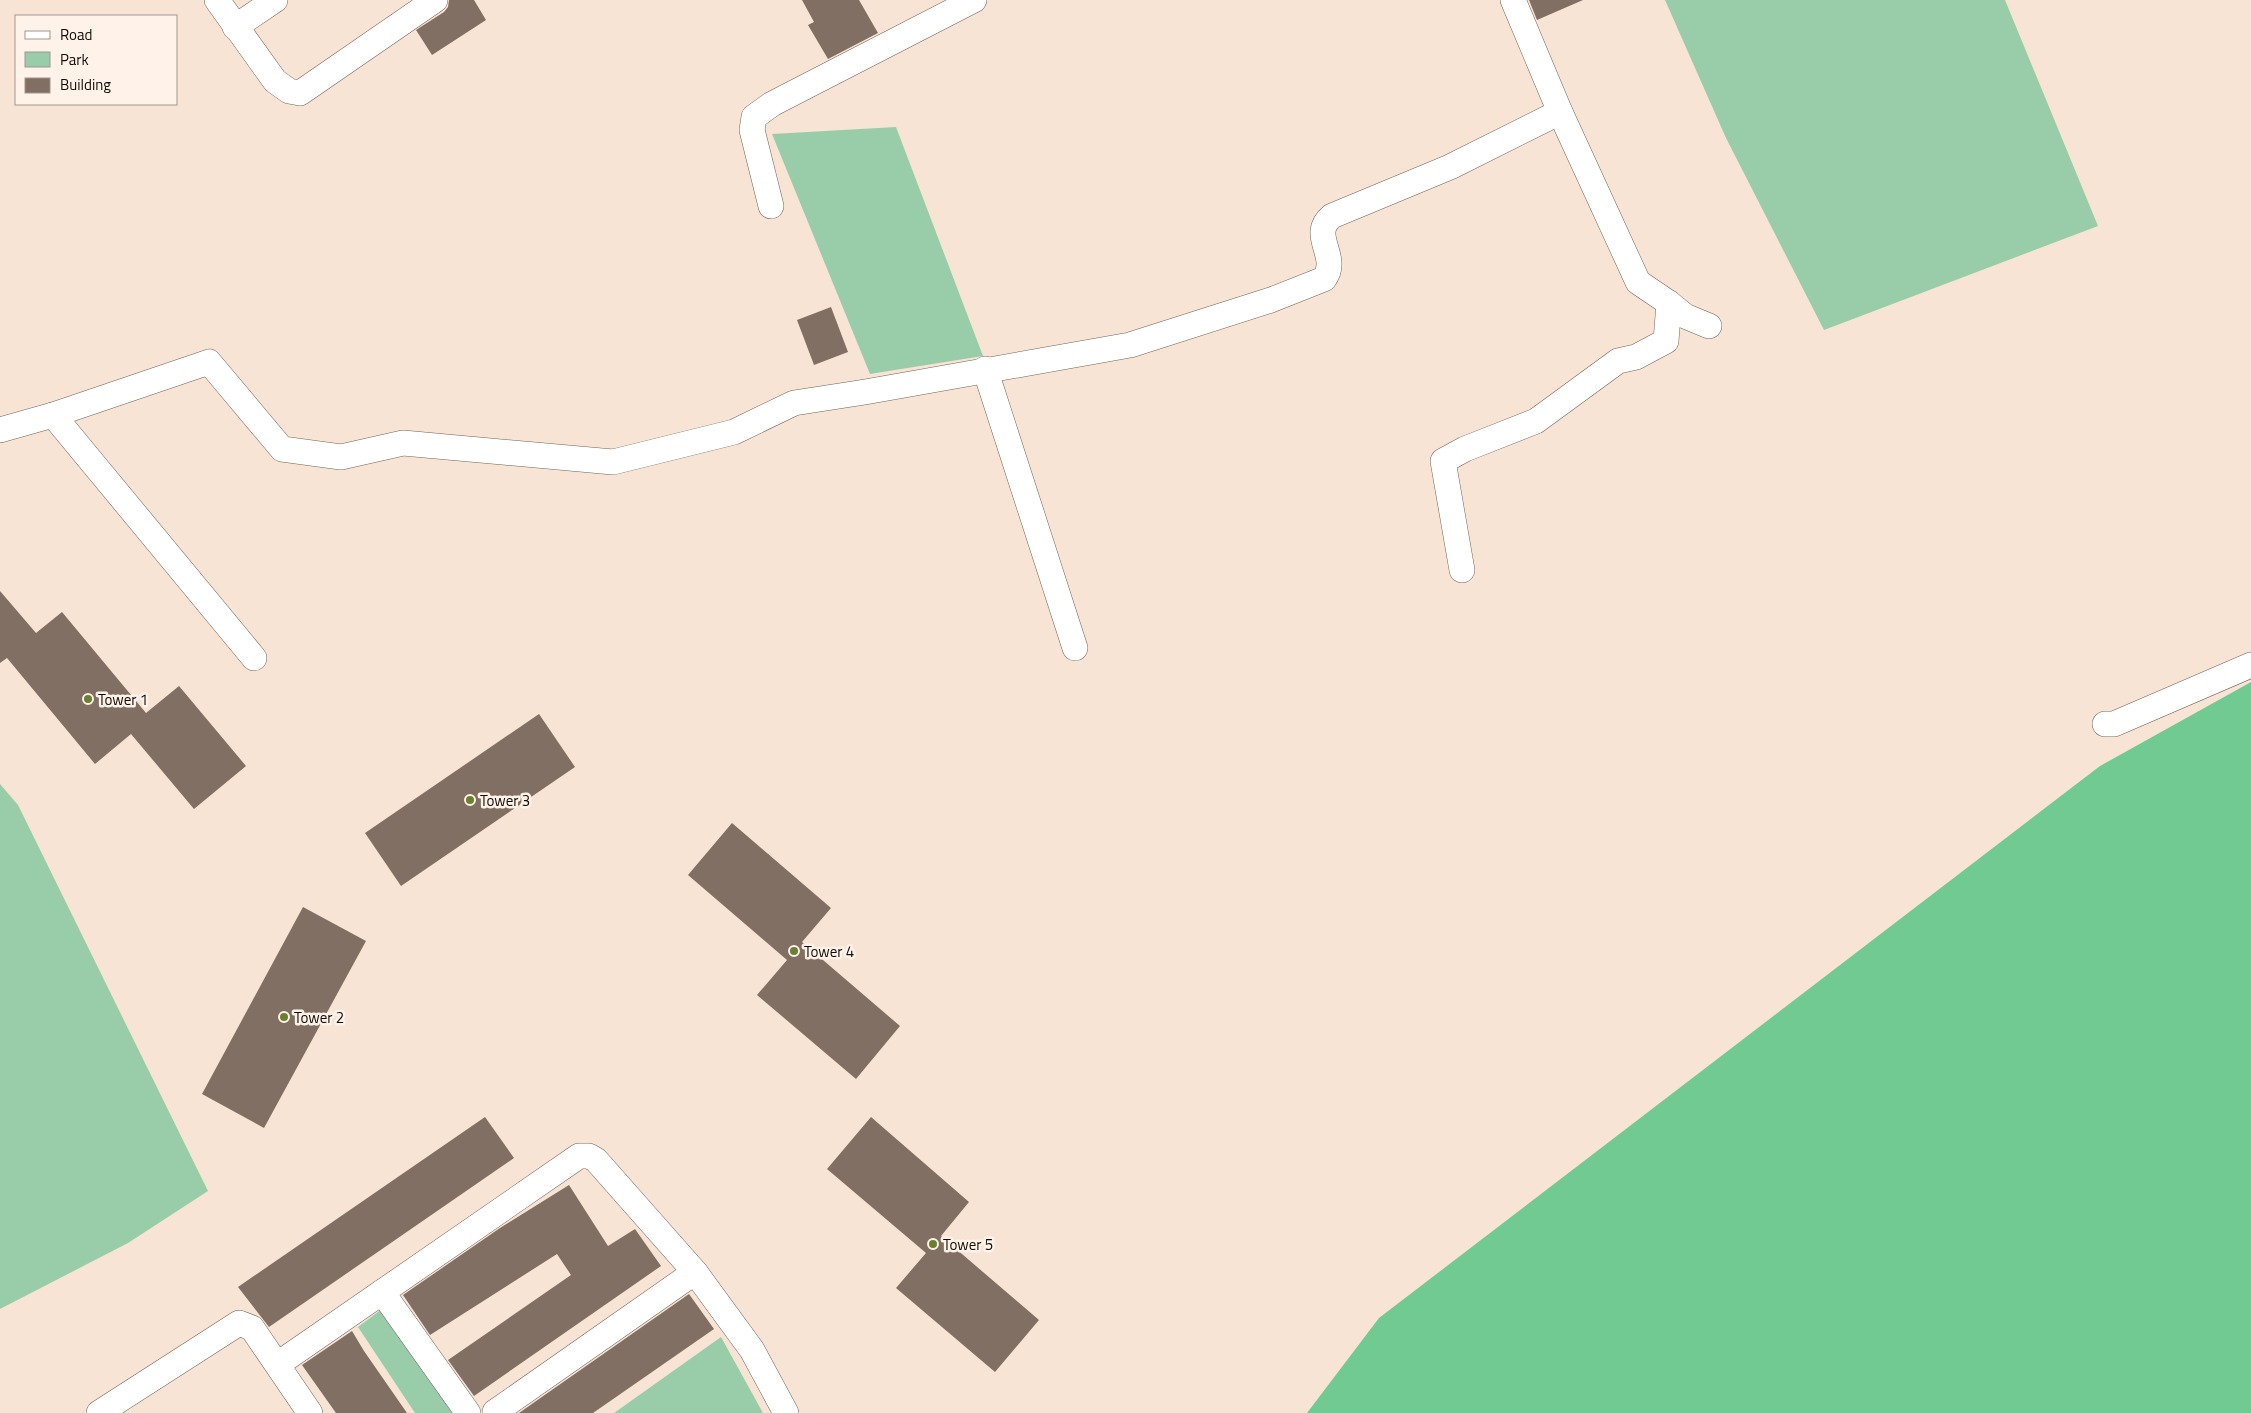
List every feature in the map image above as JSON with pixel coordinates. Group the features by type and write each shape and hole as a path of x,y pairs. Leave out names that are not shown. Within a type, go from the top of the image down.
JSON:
{"street":[{"path":"217,0 275,81 289,91 300,93 435,0"},
{"path":"236,26 275,0"},
{"path":"771,206 752,130 754,117 772,104 974,0"},
{"path":"1513,0 1560,112 1638,282 1685,316 1709,326"},
{"path":"0,430 53,415 209,362 282,450 341,457 403,443 613,462 734,432 794,403 1130,344 1271,300 1324,279 1329,272 1329,261 1321,228 1325,221 1332,216 1450,167 1560,112"},
{"path":"1462,570 1443,461 1465,449 1536,421 1618,361 1636,357 1666,341 1669,303"},
{"path":"985,370 1075,648"},
{"path":"53,415 254,658"},
{"path":"2105,724 2114,724 2251,665"},
{"path":"278,1364 579,1156 589,1156 596,1160 695,1272 752,1350 786,1413"},
{"path":"495,1412 695,1272"},
{"path":"382,1292 468,1413"},
{"path":"99,1413 239,1323 252,1328 310,1413"}],"green space":[{"path":"1665,0 2005,0 2098,226 1824,330 1726,138"},
{"path":"896,127 983,356 870,374 772,134"},
{"path":"2251,682 2251,1413 1307,1413 1379,1318 2100,766"},
{"path":"0,784 18,805 208,1191 128,1243 0,1309"},
{"path":"398,1297 481,1413 415,1413 358,1327"},
{"path":"721,1337 763,1413 614,1413"}],"building":[{"path":"449,0 474,0 486,20 432,55 416,30 444,12 448,7"},
{"path":"802,0 859,0 878,33 828,59 808,25 814,22"},
{"path":"1529,0 1583,0 1537,20"},
{"path":"831,307 848,352 814,365 797,320"},
{"name":"Tower 1","path":"0,591 36,633 62,612 146,713 179,686 246,766 194,809 131,734 95,764 7,658 0,663"},
{"name":"Tower 3","path":"539,714 575,767 401,886 365,833"},
{"name":"Tower 4","path":"732,823 831,908 802,942 900,1026 856,1079 757,995 787,960 688,875"},
{"name":"Tower 2","path":"303,907 366,941 264,1128 202,1094"},
{"path":"485,1117 514,1158 269,1327 238,1287"},
{"name":"Tower 5","path":"871,1117 969,1202 941,1236 1039,1320 995,1372 896,1288 926,1253 827,1169"},
{"path":"569,1185 608,1246 635,1229 661,1266 474,1396 448,1360 571,1275 557,1254 430,1335 403,1295 500,1228"},
{"path":"689,1294 714,1329 593,1413 519,1413"},
{"path":"352,1331 407,1413 336,1413 302,1365"}],"place":[{"name":"Tower 1","path":"88,699"},
{"name":"Tower 3","path":"470,800"},
{"name":"Tower 4","path":"794,951"},
{"name":"Tower 2","path":"284,1017"},
{"name":"Tower 5","path":"933,1244"}]}
